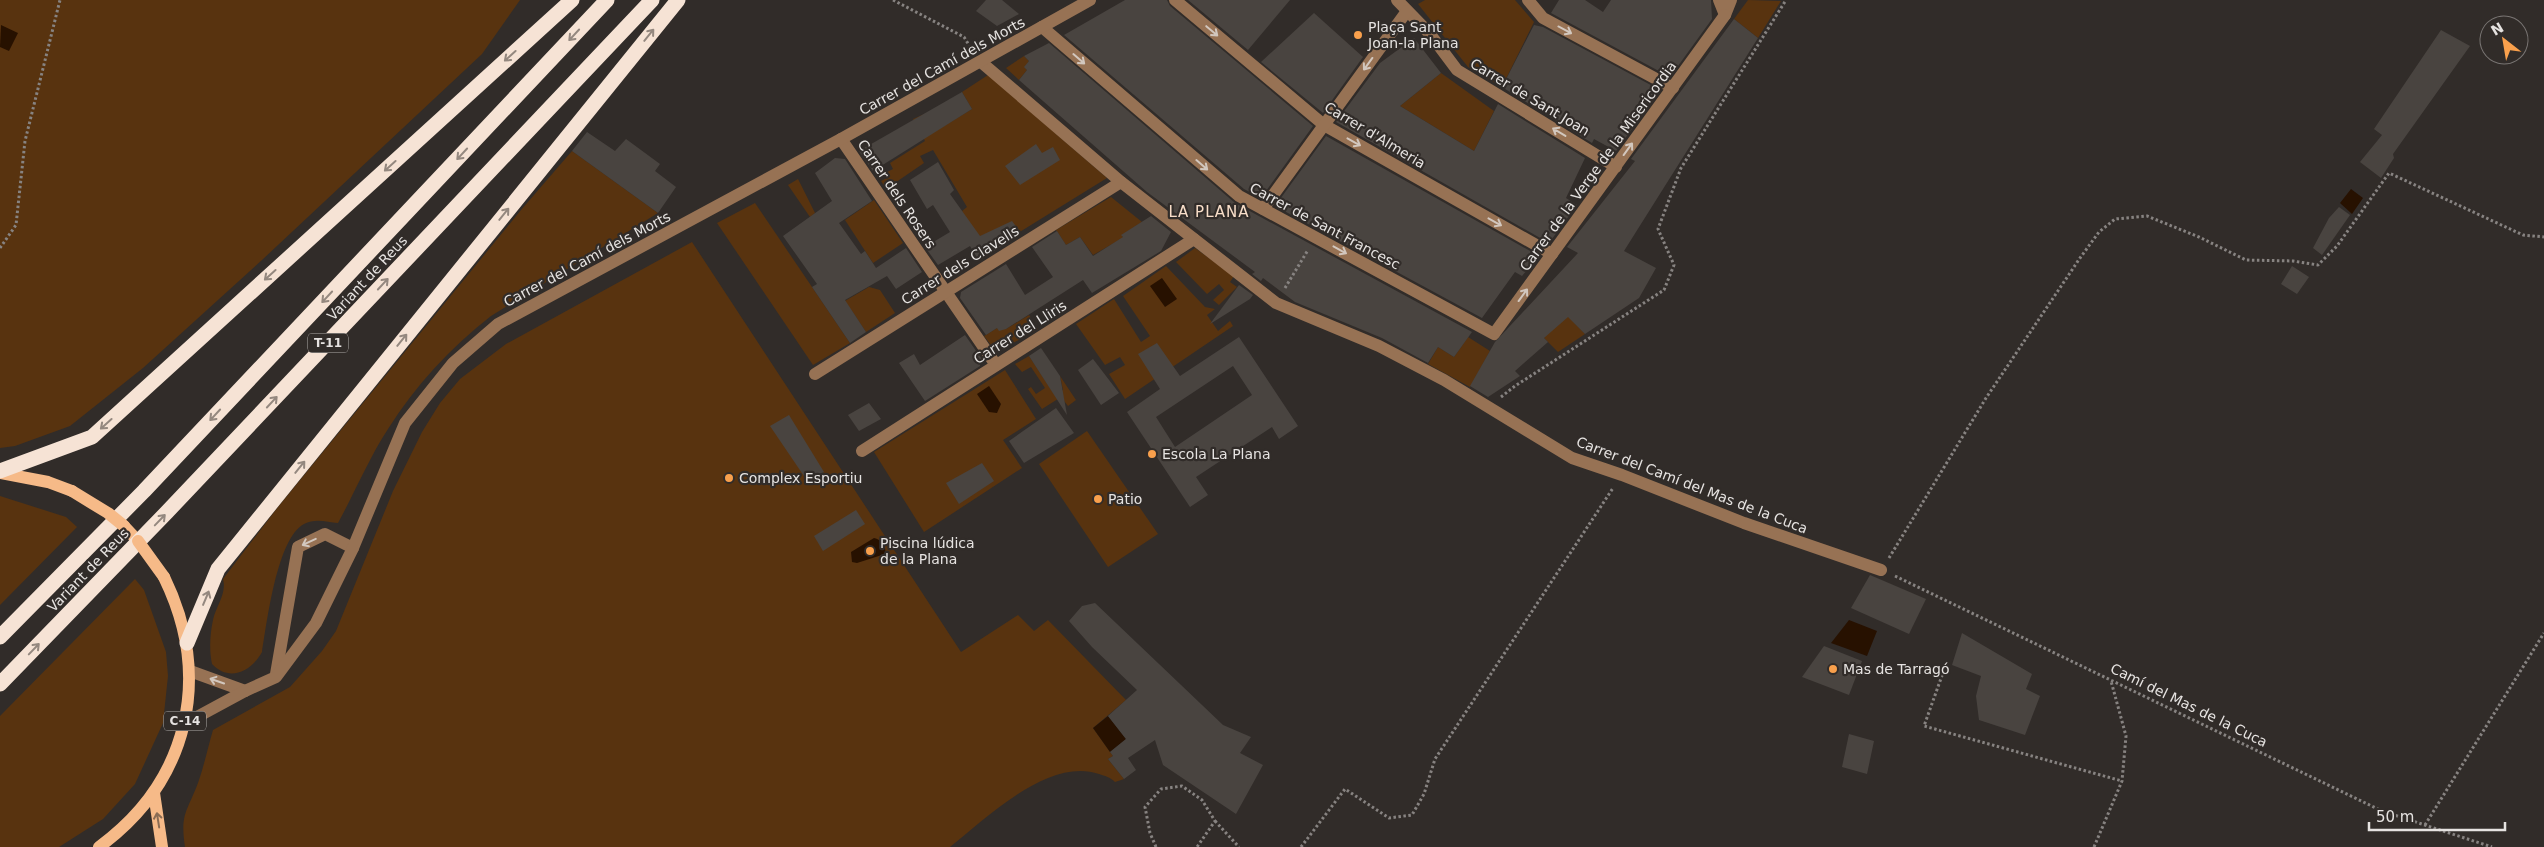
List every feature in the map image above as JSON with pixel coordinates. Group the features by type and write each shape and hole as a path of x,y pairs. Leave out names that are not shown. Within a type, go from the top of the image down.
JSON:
{"highway":[{"path":"0,472 92,438 572,0"},
{"name":"Variant de Reus","path":"0,637 144,491 608,0"},
{"name":"Variant de Reus","path":"0,684 181,498 652,0"},
{"path":"187,643 218,569 678,0"}],"main road":[{"name":"C-14","path":"0,472 48,482 72,491 96,505 124,526 143,547 164,577 177,606 187,643 190,671 184,724 177,748 154,793 137,814 99,847"},
{"path":"154,793 162,847"}],"street":[{"name":"Carrer del Camí dels Morts","path":"276,677 316,623 353,548 406,423 453,363 498,324 841,139 1090,0"},
{"name":"Carrer d'Almeria","path":"1175,0 1324,125 1552,254"},
{"name":"Carrer de Sant Joan","path":"1397,0 1430,34 1457,70 1616,167"},
{"path":"1528,0 1543,18 1673,88"},
{"path":"1719,0 1725,15"},
{"name":"Carrer de la Verge de la Misericordia","path":"1494,334 1706,42 1725,15 1731,0"},
{"path":"1263,209 1407,10"},
{"name":"Carrer de Sant Francesc","path":"1042,28 1239,196 1494,334"},
{"name":"Carrer del Camí del Mas de la Cuca","path":"981,62 1121,182 1276,303 1380,346 1493,408 1572,458 1622,475 1744,523 1881,570"},
{"name":"Carrer dels Rosers","path":"841,139 996,365"},
{"name":"Carrer dels Clavells","path":"815,374 1121,182"},
{"name":"Carrer del Lliris","path":"862,451 1194,240"},
{"path":"184,724 245,690 276,677 298,547 325,534 353,548"},
{"path":"190,671 245,690"}],"path":[{"path":"0,248 16,225 25,141 60,0"},
{"path":"894,0 964,37 981,62"},
{"path":"1493,408 1499,399 1515,386 1664,290 1674,265 1658,229 1681,168 1786,0"},
{"path":"1881,570 1997,381 2080,258 2099,232 2115,219 2147,216 2198,237 2246,260 2293,261 2318,265 2337,246 2389,173 2523,235 2544,237"},
{"path":"1285,288 1316,237"},
{"path":"1301,847 1345,789 1389,818 1412,815 1424,794 1435,759 1622,475"},
{"name":"Camí del Mas de la Cuca","path":"1881,570 2382,811 2492,847"},
{"path":"2424,825 2544,633"},
{"path":"1944,670 1924,726 2122,781"},
{"path":"2094,847 2122,781 2126,736 2111,680"},
{"path":"1156,847 1150,833 1145,808 1161,789 1182,786 1202,800 1215,821 1239,847"},
{"path":"1197,847 1215,821"}],"shaded area":[{"path":"0,0 520,0 482,54 262,260 143,368 70,426 15,446 0,448"},
{"path":"1425,0 1515,0 1534,22 1502,87 1468,67 1418,4"},
{"path":"1748,0 1781,1 1758,38 1734,19"},
{"path":"1,25 18,33 9,51 0,47"},
{"path":"1024,56 1029,61 1025,67 1027,70 1019,80 1006,68"},
{"path":"1441,73 1494,111 1474,151 1400,106"},
{"path":"988,75 1107,178 994,248 985,234 975,239 962,211 967,207 933,150 920,156 924,163 886,189 881,181 889,177 887,172 893,169 890,163 925,141 913,119 929,112 939,129 972,109 962,92"},
{"path":"572,151 658,213 491,316 448,354 410,397 388,429 368,463 338,523 312,521 304,524 295,532 280,563 270,602 262,652 257,659 252,665 239,672 225,673 219,669 212,664 210,642 214,615 224,590 223,579 278,507 521,210"},
{"path":"798,179 815,213 810,217 788,185"},
{"path":"2351,189 2363,198 2352,214 2340,203"},
{"path":"1111,197 1142,222 1122,235 1123,238 1093,255 1080,237 1066,245 1056,230"},
{"path":"874,200 903,243 873,263 845,220"},
{"path":"755,203 850,343 813,365 717,223"},
{"path":"692,242 961,652 1018,615 1034,631 1048,620 1126,700 1093,728 1113,756 1108,759 1124,779 1115,782 1099,774 1079,771 1059,774 1019,793 950,847 185,847 184,820 200,777 213,730 290,687 322,651 336,631 393,491 422,432 440,403 460,379 506,344"},
{"path":"1195,248 1234,276 1230,282 1237,287 1219,305 1213,300 1224,290 1219,284 1207,294 1176,262"},
{"path":"1166,266 1205,307 1215,309 1207,315 1218,331 1230,321 1233,326 1125,399 1109,374 1125,365 1120,357 1105,365 1076,324 1114,299 1141,342 1150,336 1123,296"},
{"path":"1162,278 1177,299 1165,307 1150,286"},
{"path":"869,287 880,290 895,313 866,332 852,311 838,305"},
{"path":"1564,312 1585,334 1558,352 1544,338"},
{"path":"1029,315 1038,329 1006,347 994,349 984,336 997,328 1004,327 1006,329"},
{"path":"1468,337 1490,351 1470,387 1428,364 1438,347 1454,357"},
{"path":"1029,356 1054,394 1063,390 1060,376 1076,400 1068,406 1061,397 1042,409 1028,389 1031,387 1036,394 1045,388 1031,367 1022,372 1015,364"},
{"path":"1005,370 1036,419 1003,440 1022,468 924,532 874,452"},
{"path":"989,386 1001,404 997,413 989,412 977,394"},
{"name":"Patio","path":"1087,431 1158,534 1108,567 1039,464"},
{"path":"0,496 66,517 77,527 0,605"},
{"name":"Piscina lúdica de la Plana","path":"874,538 883,544 885,554 857,563 852,562 851,552"},
{"path":"135,579 144,590 166,652 168,676 163,723 135,784 103,819 59,847 0,847 0,716"},
{"path":"1849,620 1877,631 1867,656 1831,643"},
{"path":"1108,716 1126,739 1110,752 1093,728"}],"building":[{"path":"986,0 1002,0 1019,14 997,26 976,11"},
{"path":"1125,0 1167,0 1170,6 1313,126 1261,198 1244,189 1064,35"},
{"path":"1188,0 1290,0 1248,50"},
{"path":"1559,0 1585,0 1603,12 1611,0 1711,0 1712,19 1670,77 1551,13"},
{"path":"1314,13 1363,57 1323,113 1261,62"},
{"path":"1734,19 1758,38 1624,251 1656,268 1639,298 1585,334 1568,317 1544,338 1548,342 1515,371 1520,376 1488,397 1470,386 1495,342 1578,253 1567,247 1635,161 1631,159"},
{"path":"1534,25 1543,27 1660,90 1616,151 1594,139 1592,143 1502,87"},
{"path":"2441,30 2470,46 2393,154 2394,158 2381,178 2360,162 2382,135 2374,129"},
{"path":"1414,38 1441,73 1400,106 1474,151 1498,104 1585,158 1566,198 1577,205 1549,243 1336,122 1380,63"},
{"path":"1049,43 1235,203 1472,332 1454,357 1438,347 1428,363 1382,338 1295,302 1263,278 1261,281 1252,274 1255,272 1147,192 1019,80 1027,70 1024,67 1029,61 1024,56"},
{"path":"962,92 972,109 873,171 859,151"},
{"path":"587,132 615,151 626,139 660,164 655,171 676,187 658,213 572,151"},
{"path":"1326,136 1539,256 1522,276 1515,272 1482,318 1275,206"},
{"path":"1036,144 1042,153 1053,147 1060,160 1020,185 1005,166"},
{"path":"835,158 845,159 872,201 839,223 861,254 865,251 876,268 906,248 922,272 896,289 887,276 845,300 866,332 850,343 812,287 817,284 783,236 832,201 815,173"},
{"path":"938,162 954,190 950,194 980,236 1012,221 1021,233 979,261 970,246 938,265 925,247 950,232 933,205 927,209 910,180"},
{"path":"2339,207 2350,215 2322,255 2313,248 2329,218"},
{"path":"1151,216 1171,232 1161,251 1092,293 1083,280 1006,329 999,331 997,328 986,335 960,298 961,292 1006,264 1025,295 1053,277 1032,247 1057,231 1066,245 1080,237 1093,256"},
{"path":"2292,266 2309,277 2297,294 2281,284"},
{"path":"1239,285 1253,295 1250,299 1210,324"},
{"path":"965,335 981,358 980,366 925,401 899,363 914,354 920,365"},
{"path":"1239,337 1298,426 1279,439 1272,427 1196,477 1208,495 1190,507 1127,412 1160,389 1138,354 1157,343 1180,376","holes":["1233,366 1252,395 1175,447 1156,417"]},
{"path":"1041,348 1060,376 1067,415 1029,356"},
{"path":"1093,359 1119,393 1101,405 1078,370"},
{"path":"869,403 881,419 859,431 848,415"},
{"path":"1056,408 1074,433 1024,463 1009,441"},
{"path":"789,415 824,472 808,482 770,426"},
{"path":"982,463 994,481 959,504 946,483"},
{"path":"856,510 865,524 823,551 814,536"},
{"path":"1870,575 1926,599 1909,634 1851,608"},
{"path":"1095,603 1223,725 1251,737 1240,753 1263,765 1236,814 1163,765 1155,740 1128,758 1136,770 1124,779 1108,759 1113,756 1110,752 1126,739 1108,716 1137,690 1092,647 1069,621 1082,606"},
{"path":"1962,633 2032,674 2026,689 2040,696 2025,735 1979,720 1976,696 1981,676 1952,665"},
{"name":"Mas de Tarragó","path":"1824,646 1862,661 1849,695 1802,677"},
{"path":"1849,734 1874,741 1867,774 1842,767"}],"place":[{"name":"Plaça Sant Joan-la Plana","path":"1358,35"},
{"name":"Escola La Plana","path":"1152,454"},
{"name":"Complex Esportiu","path":"729,478"},
{"name":"Patio","path":"1098,499"},
{"name":"Piscina lúdica de la Plana","path":"870,551"},
{"name":"Mas de Tarragó","path":"1833,669"}],"district":[{"name":"LA PLANA","path":"1209,212"}]}
